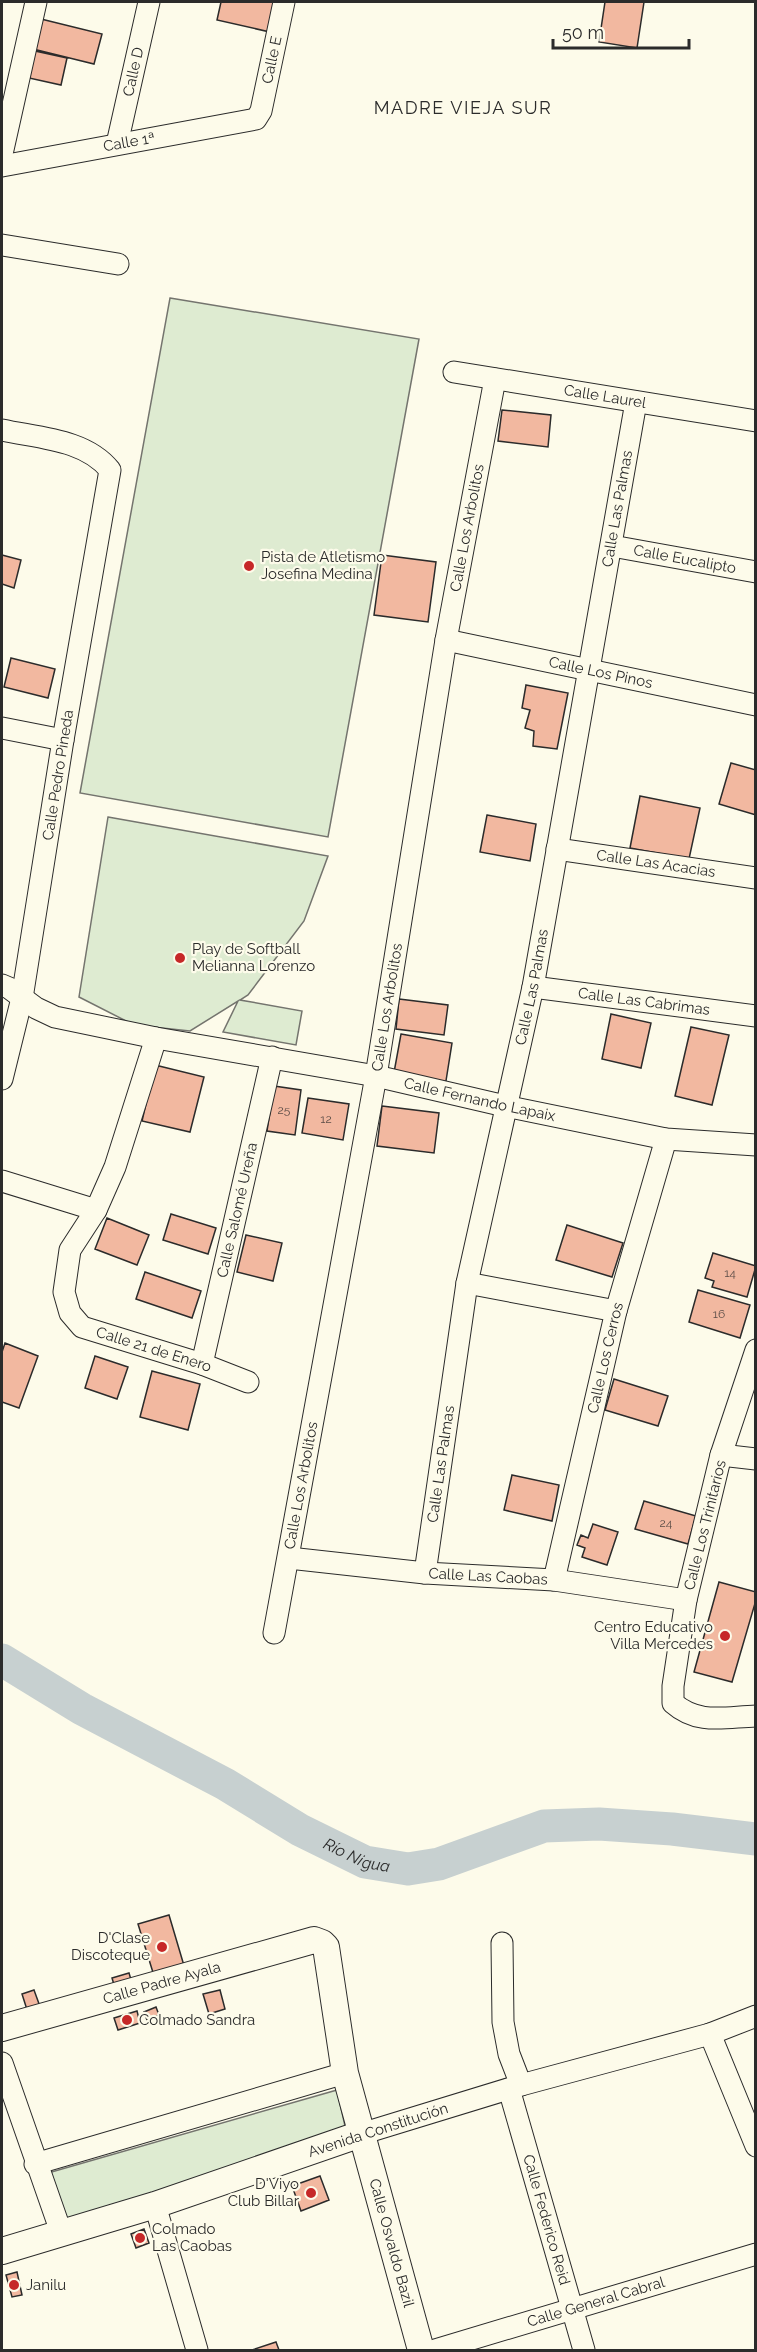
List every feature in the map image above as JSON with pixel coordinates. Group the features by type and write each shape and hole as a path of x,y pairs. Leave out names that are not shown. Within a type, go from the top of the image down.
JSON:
{"main road":[{"name":"Calle Padre Ayala","path":"2,2028 314,1940 322,1943"},
{"name":"Calle Osvaldo Bazil","path":"322,1943 326,1947 345,2073 421,2350"},
{"name":"Avenida Constitución","path":"2,2251 156,2205 361,2134"}],"street":[{"path":"2,154 36,2"},
{"name":"Calle D","path":"117,144 149,2"},
{"name":"Calle E","path":"256,119 261,111 284,2"},
{"name":"Calle 1ª","path":"2,166 256,119"},
{"path":"2,245 118,264"},
{"name":"Calle Laurel","path":"454,372 756,421"},
{"name":"Calle Los Arbolitos","path":"274,1633 376,1076 446,640 495,379"},
{"name":"Calle Las Palmas","path":"425,1573 468,1283 505,1106 533,987 636,402"},
{"name":"Calle Pedro Pineda","path":"2,430 82,448 100,458 110,470 63,740 22,998 2,1079"},
{"name":"Calle Eucalipto","path":"612,546 756,572"},
{"name":"Calle Los Pinos","path":"446,640 589,672 756,705"},
{"path":"2,728 63,740"},
{"name":"Calle Las Acacias","path":"557,849 756,878"},
{"name":"Calle Fernando Lapaix","path":"2,985 36,1008 55,1017 156,1038 376,1076 505,1106 666,1139 756,1145"},
{"name":"Calle Las Cabrimas","path":"533,987 756,1016"},
{"name":"Calle 21 de Enero","path":"156,1038 115,1167 96,1210 70,1250 64,1292 70,1313 82,1327 202,1364 248,1382"},
{"name":"Calle Salomé Ureña","path":"202,1364 272,1057"},
{"name":"Calle Los Cerros","path":"554,1580 616,1311 666,1139"},
{"path":"2,1181 96,1210"},
{"path":"468,1283 616,1311"},
{"name":"Calle Los Trinitarios","path":"756,1350 721,1455 686,1600 673,1686 673,1703 686,1714 702,1718 756,1716"},
{"path":"721,1455 756,1459"},
{"name":"Calle Las Caobas","path":"289,1558 425,1573 554,1580 686,1600"},
{"name":"Calle Federico Reid","path":"502,1943 503,2022 515,2087 584,2350"},
{"name":"Avenida Constitución","path":"361,2134 515,2087 710,2034 756,2016"},
{"path":"710,2034 756,2146"},
{"path":"2,2063 35,2164 61,2232"},
{"path":"35,2164 345,2073"},
{"path":"156,2205 197,2350"},
{"name":"Calle General Cabral","path":"435,2350 756,2254"}],"green space":[{"name":"Pista de Atletismo Josefina Medina","path":"170,298 419,339 328,837 80,793"},
{"name":"Play de Softball Melianna Lorenzo","path":"108,817 328,856 304,921 248,995 240,1000 302,1011 296,1045 223,1032 238,1001 190,1031 134,1025 79,997"},
{"path":"337,2090 347,2135 68,2227 48,2173"}],"building":[{"path":"221,2 277,2 270,32 217,20"},
{"path":"605,2 644,2 637,48 599,42"},
{"path":"41,19 102,34 94,64 33,49"},
{"path":"35,51 67,58 61,85 29,78"},
{"path":"502,410 551,415 548,447 498,441"},
{"path":"2,555 21,560 14,588 2,584"},
{"path":"382,555 436,562 428,622 374,615"},
{"path":"11,658 55,669 48,698 4,687"},
{"path":"526,685 568,693 557,749 533,746 534,731 525,728 530,710 522,708"},
{"path":"731,763 756,770 756,815 719,804"},
{"path":"640,796 700,808 689,859 630,848"},
{"path":"487,815 536,824 530,861 480,852"},
{"path":"399,999 448,1005 444,1035 396,1029"},
{"path":"611,1014 651,1023 641,1068 602,1059"},
{"path":"691,1027 729,1035 712,1105 675,1096"},
{"path":"401,1034 452,1043 445,1087 393,1078"},
{"path":"155,1065 204,1077 190,1132 142,1121"},
{"path":"274,1086 301,1090 295,1135 267,1131"},
{"path":"308,1098 349,1104 343,1140 302,1133"},
{"path":"382,1106 439,1113 434,1153 377,1146"},
{"path":"171,1214 216,1228 208,1254 163,1240"},
{"path":"107,1218 149,1235 137,1265 95,1249"},
{"path":"567,1225 623,1243 612,1277 556,1260"},
{"path":"246,1235 282,1243 273,1281 237,1272"},
{"path":"713,1253 756,1266 747,1297 712,1287 714,1281 705,1278"},
{"path":"145,1272 201,1291 192,1318 136,1299"},
{"path":"698,1290 750,1305 740,1338 689,1322"},
{"path":"5,1343 38,1356 19,1408 2,1402 2,1352"},
{"path":"95,1356 128,1367 117,1399 85,1388"},
{"path":"152,1371 200,1384 188,1430 140,1417"},
{"path":"614,1379 668,1396 658,1426 605,1410"},
{"path":"512,1475 559,1485 552,1521 504,1510"},
{"path":"644,1501 696,1516 688,1544 635,1529"},
{"path":"593,1524 618,1532 607,1565 582,1557 585,1548 577,1545 581,1535 588,1538"},
{"name":"Centro Educativo Villa Mercedes","path":"719,1582 756,1592 756,1600 732,1682 694,1672"},
{"name":"D'Clase Discoteque","path":"169,1915 185,1969 155,1979 138,1924"},
{"path":"129,1973 132,1983 115,1988 112,1978"},
{"path":"34,1990 42,2012 29,2016 22,1994"},
{"path":"220,1990 225,2009 209,2014 203,1994"},
{"path":"156,2007 159,2015 147,2020 144,2012"},
{"name":"Colmado Sandra","path":"137,2011 140,2023 118,2030 114,2018"},
{"name":"D'Viyo Club Billar","path":"320,2176 329,2200 301,2211 292,2186"},
{"name":"Colmado Las Caobas","path":"144,2229 149,2243 136,2248 131,2234"},
{"name":"Janilu","path":"17,2272 22,2295 12,2297 6,2275"},
{"path":"276,2342 279,2350 252,2350"}],"waterway":[{"name":"Río Nigua","path":"2,1660 82,1709 225,1784 300,1830 365,1862 408,1869 439,1864 544,1826 599,1824 672,1829 756,1839"}],"place":[{"name":"Pista de Atletismo Josefina Medina","path":"249,566"},
{"name":"Play de Softball Melianna Lorenzo","path":"180,958"},
{"name":"Centro Educativo Villa Mercedes","path":"725,1636"},
{"name":"D'Clase Discoteque","path":"162,1947"},
{"name":"Colmado Sandra","path":"127,2020"},
{"name":"D'Viyo Club Billar","path":"311,2193"},
{"name":"Colmado Las Caobas","path":"140,2238"},
{"name":"Janilu","path":"14,2285"}],"district":[{"name":"MADRE VIEJA SUR","path":"463,107"}]}
